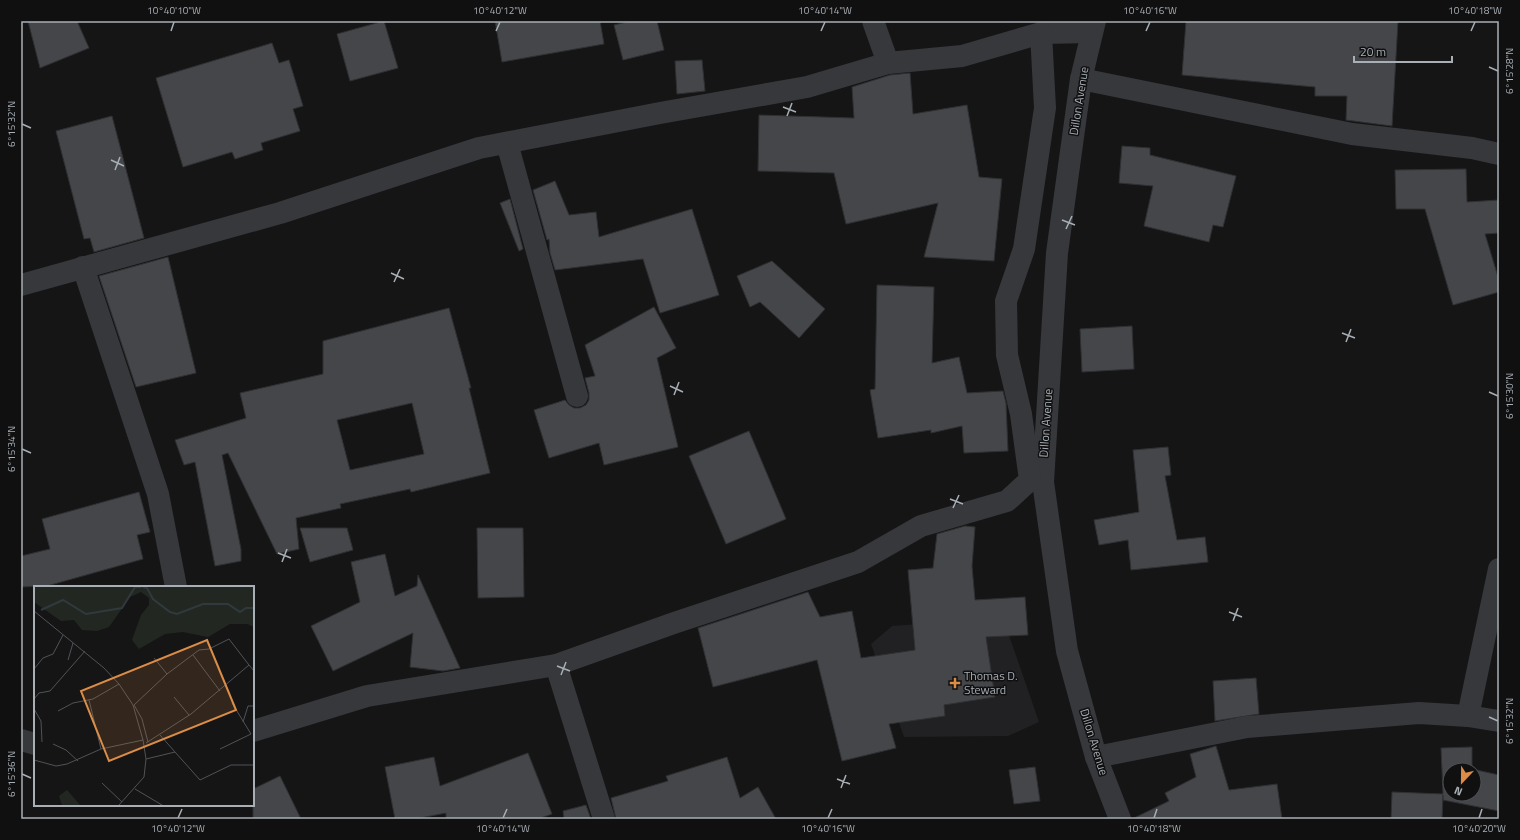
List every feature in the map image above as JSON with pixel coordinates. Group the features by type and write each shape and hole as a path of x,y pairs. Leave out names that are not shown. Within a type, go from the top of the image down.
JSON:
{"street":[{"path":"873,21 888,63"},
{"path":"21,285 280,213 479,148 660,113 807,87 888,63 962,56 1041,33 1093,26"},
{"name":"Dillon Avenue","path":"1093,26 1081,79 1057,253 1043,482 1067,651 1096,757 1120,819"},
{"path":"254,731 367,696 556,665 674,623 858,562 921,526 1007,502 1030,480 1021,414 1007,354 1006,301 1024,249 1045,108 1041,33"},
{"path":"1081,79 1352,134 1472,148 1499,154"},
{"path":"507,143 577,396"},
{"path":"83,267 158,494 176,586"},
{"path":"1468,716 1499,569"},
{"path":"556,665 604,819"},
{"path":"1096,757 1247,727 1419,714 1468,716 1499,721"},
{"path":"21,740 34,744"}],"shaded area":[{"name":"Thomas D. Steward","path":"1003,618 1039,722 1008,736 904,737 871,644 892,626"}],"building":[{"path":"28,21 77,21 89,48 40,68"},
{"path":"384,21 398,68 350,81 337,34"},
{"path":"495,21 600,21 604,44 502,62"},
{"path":"631,21 657,21 664,50 623,60 614,25"},
{"path":"1186,21 1398,21 1392,126 1346,120 1347,96 1315,96 1315,87 1182,75"},
{"path":"272,43 279,63 289,60 303,106 293,109 300,131 261,143 263,150 235,159 232,152 183,167 156,78"},
{"path":"702,60 705,91 677,94 675,61"},
{"path":"910,73 913,114 967,105 979,177 1002,179 994,261 924,257 938,203 846,224 834,173 758,171 759,115 854,118 852,87 890,75"},
{"path":"112,116 144,238 94,252 90,238 84,239 56,131"},
{"path":"1122,146 1150,148 1150,155 1236,176 1223,227 1213,225 1209,242 1144,226 1153,186 1119,183"},
{"path":"1466,169 1467,202 1499,200 1499,233 1485,234 1499,280 1499,292 1453,305 1425,209 1396,209 1395,170"},
{"path":"555,181 569,215 596,212 599,237 692,209 719,295 660,313 643,259 555,270 550,253 549,239 547,240 533,190"},
{"path":"510,199 523,249 519,251 500,203"},
{"path":"168,257 196,373 136,387 99,276"},
{"path":"772,261 825,309 799,338 760,302 750,307 737,276"},
{"path":"877,285 934,287 932,363 959,357 967,393 1003,391 1006,403 1008,451 964,453 962,426 931,433 931,430 878,438 870,390 875,389"},
{"path":"654,307 676,348 657,358 678,447 604,465 599,443 549,458 534,410 565,400 574,408 580,408 586,405 589,400 589,393 585,378 595,376 585,345"},
{"path":"449,308 471,388 469,388 490,473 411,492 410,489 340,504 341,508 296,518 299,549 277,554 228,453 222,455 241,549 241,561 215,566 195,462 184,465 175,440 246,418 240,393 323,374 323,341","holes":["412,403 424,454 350,470 337,420"]},
{"path":"1132,326 1134,369 1082,372 1080,329"},
{"path":"749,431 786,519 726,544 689,456"},
{"path":"1168,447 1171,475 1165,476 1177,540 1205,537 1208,562 1131,570 1128,540 1099,545 1094,520 1139,512 1133,450"},
{"path":"139,492 150,532 137,535 143,559 47,586 21,587 21,556 50,549 42,519"},
{"path":"965,526 975,527 972,566 975,600 1025,597 1028,635 986,637 995,697 944,705 945,716 889,724 896,748 842,761 817,660 713,687 698,628 808,592 820,617 852,611 861,658 915,650 908,570 933,568 937,534"},
{"path":"300,528 347,528 353,550 310,562"},
{"path":"477,528 523,528 524,597 478,598"},
{"path":"385,554 395,596 417,586 418,575 460,668 443,671 410,667 413,633 333,671 311,626 360,602 351,562"},
{"path":"1256,678 1259,714 1215,721 1213,681"},
{"path":"1216,746 1229,790 1277,784 1282,819 1132,819 1169,801 1165,793 1196,777 1190,754"},
{"path":"1472,747 1472,762 1442,762 1442,771 1441,748"},
{"path":"528,753 552,814 538,819 446,819 446,813 415,819 395,819 385,767 434,757 440,786"},
{"path":"727,757 740,798 758,787 776,819 616,819 611,798 668,781 666,776"},
{"path":"1035,767 1040,801 1014,804 1009,770"},
{"path":"1482,771 1499,775 1499,811 1453,802 1482,802"},
{"path":"280,776 301,819 253,819 254,789"},
{"path":"1392,792 1442,794 1442,819 1391,819"},
{"path":"586,805 591,819 564,819 563,811"}],"place":[{"name":"Thomas D. Steward","path":"955,683"}]}
